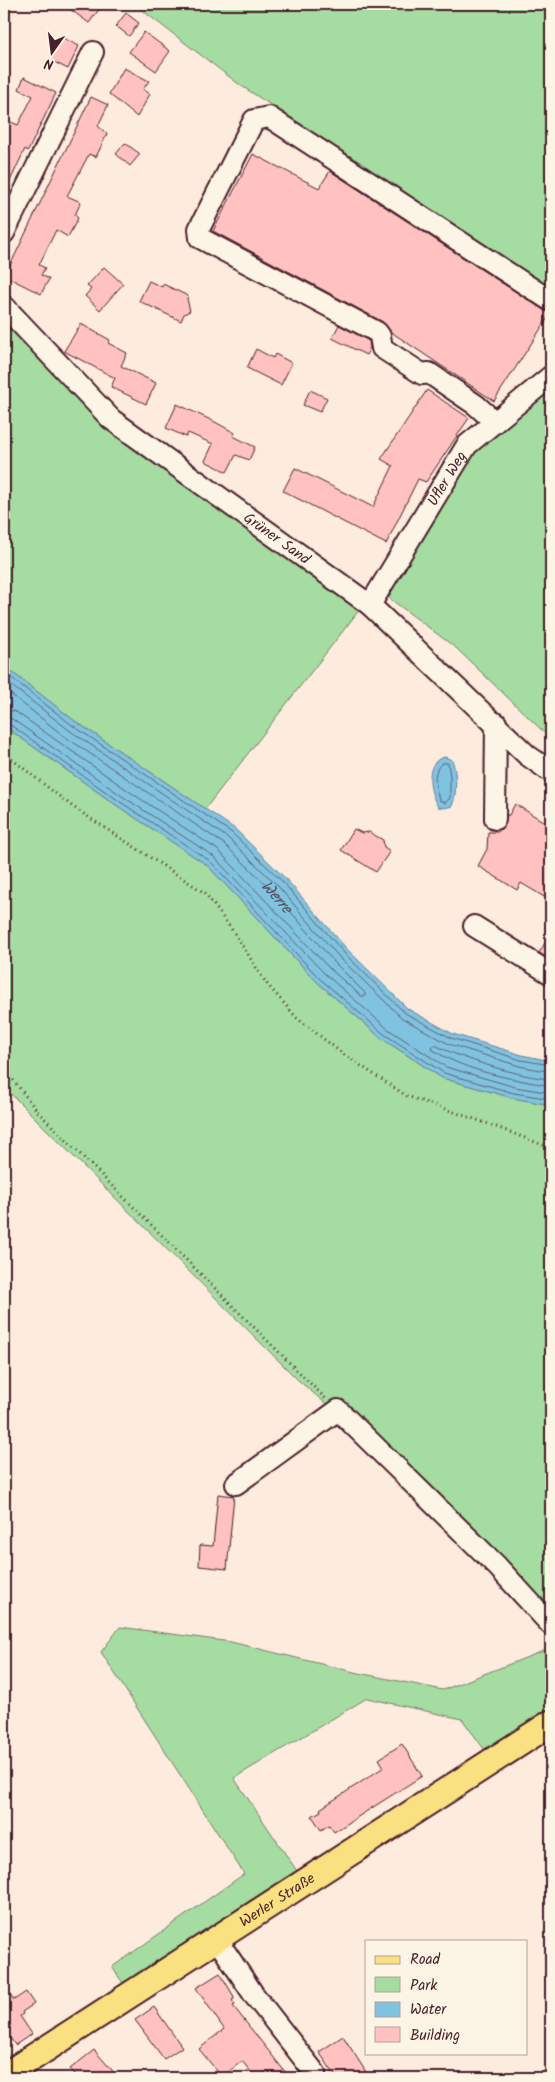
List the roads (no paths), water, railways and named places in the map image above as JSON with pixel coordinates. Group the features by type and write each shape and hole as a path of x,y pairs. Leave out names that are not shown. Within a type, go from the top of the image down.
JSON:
{"main road":[{"name":"Werler Straße","path":"4,2076 551,1723"}],"street":[{"path":"4,233 93,52"},
{"path":"495,422 476,405 429,372 422,374 382,348 380,336 377,332 200,238 199,229 254,120 269,117 551,301"},
{"name":"Grüner Sand","path":"4,306 111,420 370,605 527,754 551,772"},
{"name":"Ufler Weg","path":"370,605 467,445 551,376"},
{"path":"495,819 496,723"},
{"path":"474,926 551,974"},
{"path":"236,1484 338,1410 497,1566 551,1625"},
{"path":"216,1938 254,1995 315,2073"}],"water":[{"name":"Werre","path":"4,666 75,721 235,829 285,878 347,949 408,1009 453,1034 522,1055 551,1061 551,1105 513,1098 442,1078 381,1038 316,981 207,865 119,807 4,726"},
{"path":"445,757 452,760 456,783 452,806 445,808 438,807 435,801 430,786 430,778 433,765"}]}
